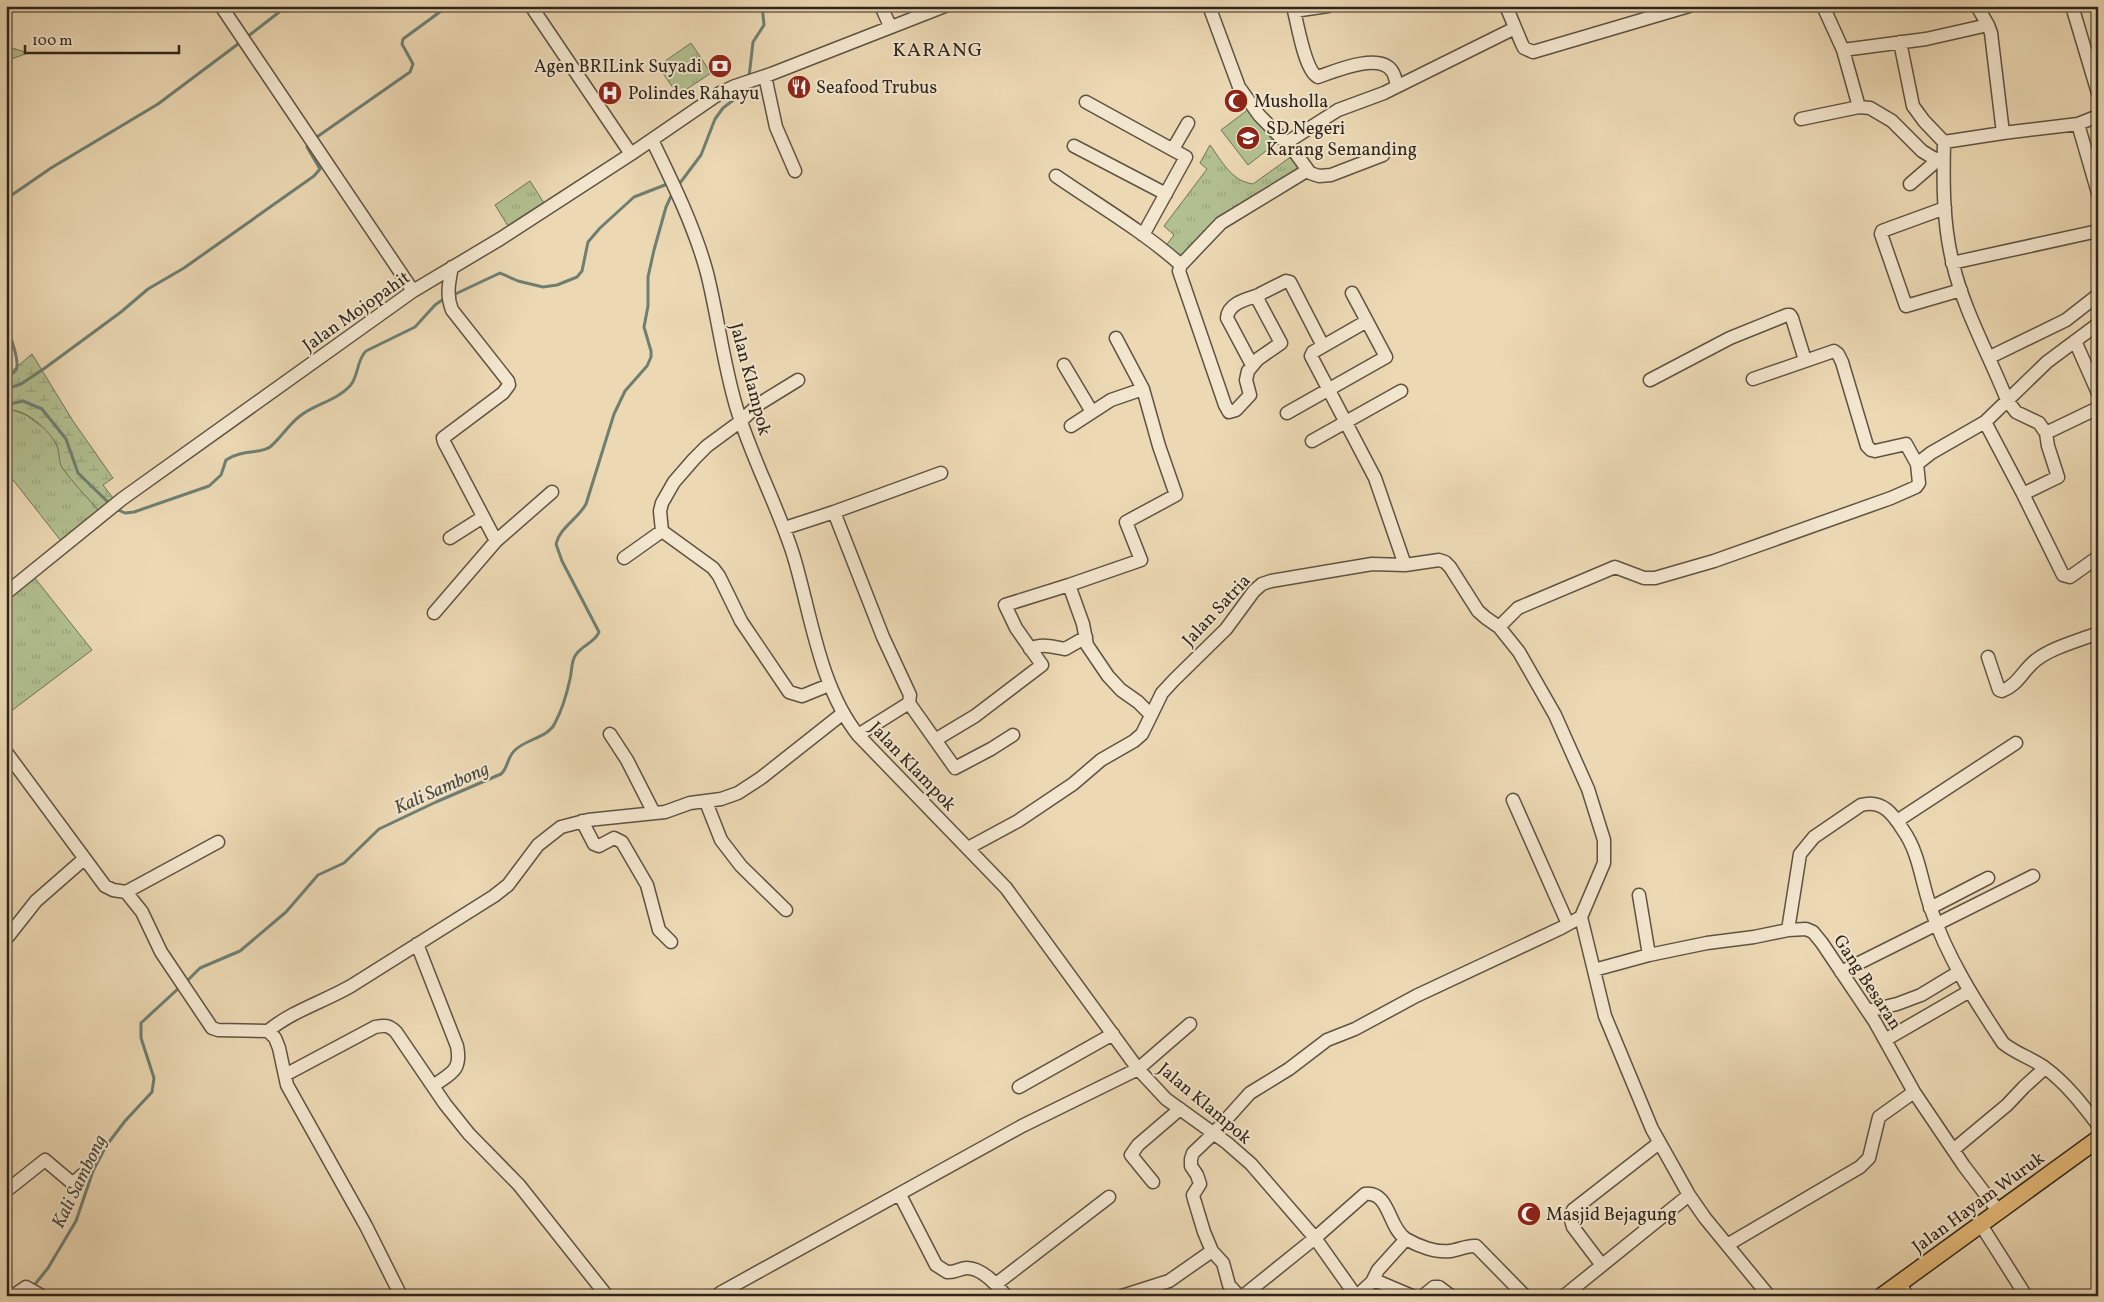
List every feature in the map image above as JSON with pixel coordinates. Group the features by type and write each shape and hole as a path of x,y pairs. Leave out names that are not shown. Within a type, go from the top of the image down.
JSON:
{"main road":[{"name":"Jalan Hayam Wuruk","path":"1882,1296 1903,1290 1981,1225 2098,1139"}],"street":[{"path":"221,6 413,291"},
{"path":"531,6 631,154"},
{"path":"880,6 890,26"},
{"path":"795,171 776,126 762,77 945,6"},
{"path":"1209,6 1239,87 1259,115 1286,143 1308,170 1316,176 1327,176 1383,155"},
{"path":"1328,6 1294,9 1309,66 1314,74 1318,77 1369,62 1392,71 1397,86"},
{"path":"1506,6 1524,48 1528,51 1538,51 1688,6"},
{"path":"1823,6 1843,50 1858,108"},
{"path":"1978,6 1991,33 2003,133"},
{"path":"2072,6 2098,93"},
{"path":"1843,50 1926,39 1988,25"},
{"path":"1286,143 1338,110 1384,93 1515,28"},
{"path":"1900,42 1913,106 1924,122 1944,142"},
{"name":"Jalan Mojopahit","path":"6,593 122,499 413,291 631,154 720,93 762,77"},
{"path":"1086,102 1186,157 1143,235"},
{"path":"1801,119 1858,108 1870,108 1882,113 1922,151 1938,161"},
{"path":"1944,142 2078,124 2098,116"},
{"path":"1173,149 1188,123"},
{"path":"2078,124 2092,150 2098,193"},
{"name":"Jalan Klampok","path":"652,140 670,178 706,270 726,368 741,421 785,528 829,685 842,714 858,735 968,848 1017,902 1138,1069 1154,1087 1180,1109 1214,1133 1250,1164 1315,1238 1357,1296"},
{"path":"1944,142 1938,161 1952,263 1961,290 2007,400 2016,412 2039,423 2046,433 2058,477 2023,494"},
{"path":"1074,146 1166,194"},
{"path":"1910,184 1938,161"},
{"path":"1258,295 1258,300 1282,343 1252,365 1246,376 1250,396 1236,410 1229,412 1179,271 1181,265 1211,232 1228,218 1308,170"},
{"path":"1056,176 1153,241 1181,265"},
{"path":"1945,208 1882,231 1881,234 1906,306 1961,290"},
{"path":"1952,263 2098,231"},
{"path":"452,267 448,296 464,326 508,381 509,385 503,393 443,438 496,541"},
{"path":"1252,365 1227,318 1230,308 1286,281 1290,282 1323,346"},
{"path":"1287,414 1386,357 1352,293"},
{"path":"1990,357 2066,320 2098,295"},
{"path":"1650,380 1730,338 1787,315 1790,315 1792,318 1805,360"},
{"path":"1367,321 1323,346 1311,354 1311,356 1375,478 1405,564"},
{"path":"1918,464 1931,453 1985,422 2037,371 2098,324"},
{"path":"935,740 975,716 1042,665 1016,628 1005,605 1141,560 1126,522 1176,495 1159,446 1143,389 1116,338"},
{"path":"2075,341 2098,393"},
{"path":"1754,379 1829,351 1834,351 1838,354 1867,446 1871,450 1876,451 1906,444 1918,464 1918,486 1891,498 1714,562 1655,578 1644,578 1615,567 1518,608 1499,627 1519,652 1554,715 1588,789 1598,816 1604,840 1604,863 1582,916 1605,1016 1660,1143 1689,1195 1769,1296"},
{"path":"1064,365 1092,412"},
{"path":"798,380 758,404 741,421 706,446 674,482 662,503 660,511 662,532 713,568 719,576 741,621 790,692 802,696 829,685"},
{"path":"1071,426 1110,400 1143,389"},
{"path":"1312,442 1345,421 1402,390"},
{"path":"2046,433 2098,408"},
{"path":"1985,422 2063,575 2070,577 2098,557"},
{"path":"785,528 941,473"},
{"path":"434,613 496,541 552,492"},
{"path":"834,512 883,636 910,695 909,703 955,768 991,749 1013,734"},
{"path":"450,538 483,517"},
{"path":"624,558 662,532"},
{"name":"Jalan Satria","path":"968,848 1018,821 1073,784 1101,760 1134,741 1142,734 1162,693 1226,629 1250,596 1266,582 1362,565 1405,564 1434,560 1444,562 1450,567 1478,611 1499,627"},
{"path":"1069,584 1087,646 1108,676 1121,690 1138,702 1151,715"},
{"path":"1988,657 2001,692 2013,687 2026,669 2038,658 2098,633"},
{"path":"1030,649 1035,646 1048,646 1064,649 1086,638"},
{"path":"858,735 909,703"},
{"path":"268,1032 291,1014 327,1000 503,890 538,845 561,827 582,821 654,813 690,803 721,799 738,793 842,714"},
{"path":"610,734 627,760 654,813"},
{"path":"1897,821 2016,743"},
{"path":"6,752 105,886 113,890 126,892 218,842"},
{"path":"1513,800 1568,924"},
{"path":"706,802 721,840 741,866 786,910"},
{"path":"1788,930 1800,854 1814,837 1861,805 1869,803 1883,807 1897,821 1914,848 1930,908 1968,992 2004,1043 2011,1050 2046,1068 2075,1095 2098,1125"},
{"path":"582,821 594,844 599,846 614,838 622,842 646,885 661,934 671,942"},
{"path":"6,939 36,900 84,858"},
{"path":"1842,972 2033,876"},
{"path":"1930,908 1988,878"},
{"path":"126,892 142,912 162,952 212,1028 218,1030 268,1032 275,1038 287,1085 361,1218 401,1296"},
{"path":"1639,895 1648,955"},
{"path":"1239,1296 1229,1284 1223,1263 1212,1251 1194,1199 1193,1195 1200,1184 1197,1174 1191,1166 1190,1159 1196,1150 1214,1133 1250,1092 1290,1070 1327,1040 1355,1029 1416,996 1582,916"},
{"name":"Gang Besaran","path":"1594,970 1648,955 1708,943 1788,930 1806,929 1813,932 1868,1011 1914,1092 1953,1150 1999,1212"},
{"path":"417,944 460,1057 458,1066 454,1071 433,1086"},
{"path":"1868,1011 1897,1004 1921,995 1959,972"},
{"path":"1885,1040 1968,992"},
{"path":"719,1295 1022,1126 1138,1069 1190,1024"},
{"path":"285,1075 375,1027 390,1026 445,1104 469,1134 519,1185 607,1296"},
{"path":"1019,1087 1113,1034"},
{"path":"1953,1150 2007,1105 2024,1086 2046,1068"},
{"path":"1727,1245 1860,1168 1869,1158 1879,1117 1914,1092"},
{"path":"1153,1182 1132,1154 1138,1145 1180,1109"},
{"path":"1601,1264 1573,1227 1571,1220 1573,1210 1660,1143"},
{"path":"6,1191 45,1160 71,1182 77,1180 82,1175"},
{"path":"1243,1296 1315,1238 1365,1194 1372,1193 1381,1200 1400,1232 1406,1238 1429,1249 1439,1251 1476,1246 1525,1296"},
{"path":"900,1195 936,1266 948,1272 966,1268 977,1269 996,1284 1006,1296"},
{"path":"1568,1294 1601,1264 1689,1195"},
{"path":"996,1284 1109,1197"},
{"path":"1981,1225 2026,1296"},
{"path":"1357,1296 1372,1282 1378,1270 1406,1238"},
{"path":"1122,1296 1169,1281 1212,1251"},
{"path":"1372,1282 1379,1282 1412,1296"},
{"path":"13,1296 24,1287 35,1292"},
{"path":"1423,1296 1434,1287 1439,1287 1451,1296"}],"green space":[{"path":"691,43 711,73 678,95 658,66"},
{"path":"6,46 28,53 6,61"},
{"path":"1249,109 1275,144 1248,165 1221,130"},
{"path":"1210,145 1233,175 1253,184 1292,156 1300,166 1299,169 1179,257 1165,247 1174,235 1164,226 1207,169 1200,163"},
{"path":"530,181 544,203 508,226 495,205"},
{"path":"32,354 73,421 113,478 103,485 113,498 98,510 63,469 57,446 43,427 20,412 6,411 6,376"},
{"path":"10,409 26,415 48,431 57,445 63,468 98,510 61,541 6,471 6,411"},
{"path":"34,577 92,650 6,715 6,600"}],"waterway":[{"path":"247,37 287,6"},
{"path":"314,139 410,72 413,64 402,44 403,39 448,6"},
{"name":"Kali Sambong","path":"749,77 753,42 764,25 762,6"},
{"path":"6,199 51,168 158,104 242,41"},
{"name":"Kali Sambong","path":"677,187 701,155 715,119 723,108 740,95 748,85"},
{"path":"6,389 21,384 45,368 121,312 148,289 184,268 314,176 320,169 307,147 309,142"},
{"path":"451,296 500,273 518,281 543,287 557,285 577,277 582,271 588,242 600,228 634,197 670,183"},
{"name":"Kali Sambong","path":"186,982 200,968 240,951 286,912 318,875 344,863 379,829 501,774 514,751 552,728 566,696 575,656 599,632 562,561 556,544 561,533 586,504 614,414 625,391 647,366 651,357 644,327 648,306 648,277 666,207 673,192"},
{"path":"116,509 125,513 134,512 209,486 221,475 226,460 238,454 270,447 300,416 338,395 350,386 366,351 415,327 435,305 445,298"},
{"path":"6,329 17,361 16,370 6,378"},
{"path":"6,405 23,401 42,409 66,439 78,473 111,505"},
{"name":"Kali Sambong","path":"32,1288 48,1268 76,1221 93,1171 106,1146 125,1121 152,1092 154,1078 141,1038 141,1023 181,986"}],"place":[{"name":"Agen BRILink Suyadi","path":"720,66"},
{"name":"Seafood Trubus","path":"799,87"},
{"name":"Polindes Rahayu","path":"610,93"},
{"name":"Musholla","path":"1236,101"},
{"name":"SD Negeri Karang Semanding","path":"1248,138"},
{"name":"Masjid Bejagung","path":"1529,1214"}],"district":[{"name":"KARANG","path":"938,49"}]}
